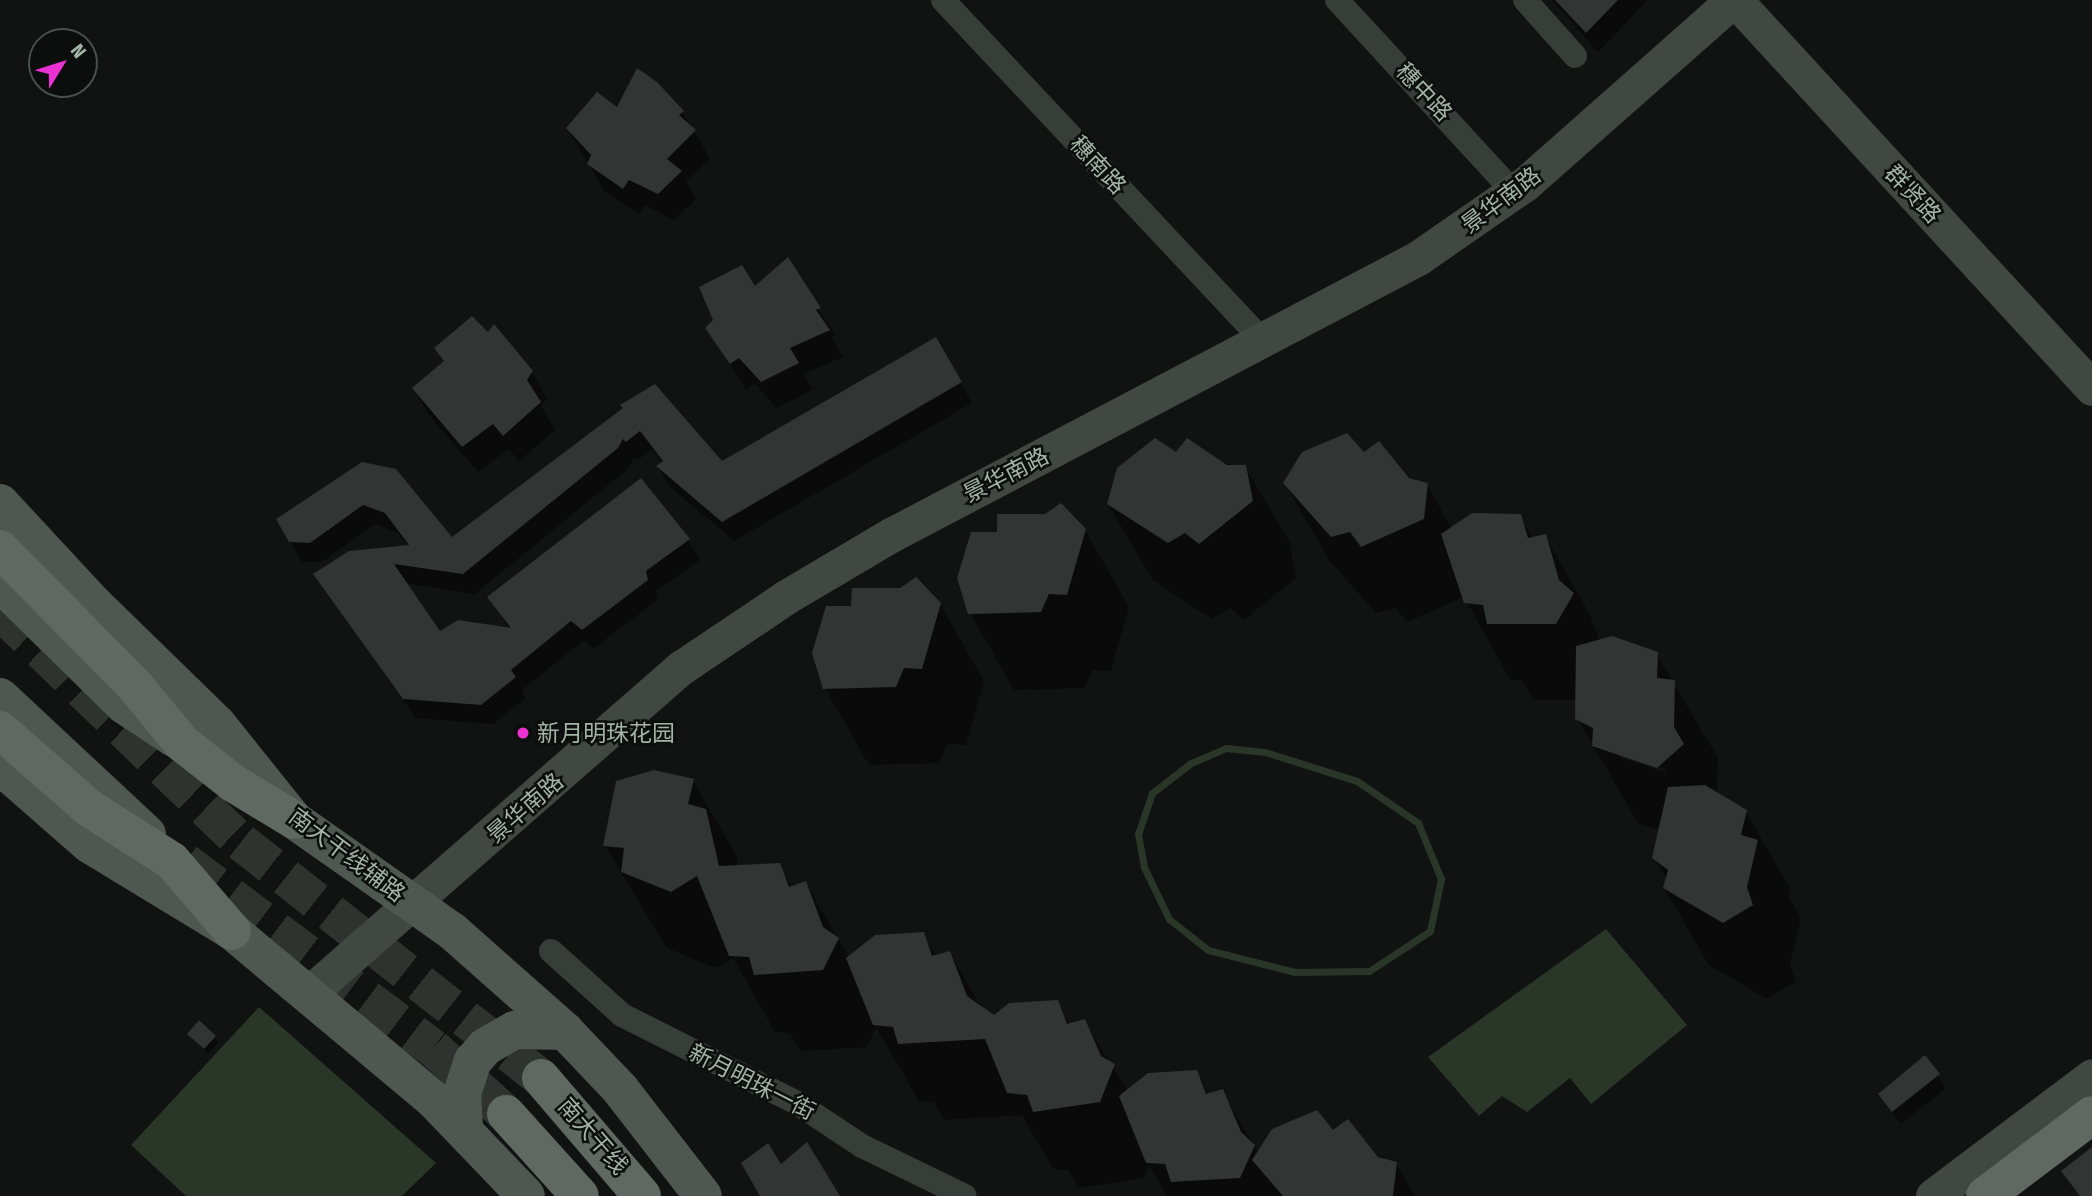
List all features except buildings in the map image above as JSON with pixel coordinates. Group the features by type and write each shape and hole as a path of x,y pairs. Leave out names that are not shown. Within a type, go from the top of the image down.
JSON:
{"highway":[{"path":"0,549 136,687 182,743 233,782 294,820"},
{"path":"0,730 89,808 172,861 232,931"},
{"name":"南大干线","path":"541,1079 642,1196"},
{"name":"南大干线","path":"506,1114 580,1196"},
{"path":"1985,1196 2092,1115"}],"main road":[{"name":"群贤路","path":"1734,0 2092,379"},
{"name":"群贤路","path":"1734,0 2092,387"},
{"name":"景华南路","path":"308,994 681,667 891,535 1418,258 1525,184 1734,0"},
{"name":"群贤路","path":"1765,0 2092,354"},
{"name":"南大干线辅路","path":"0,503 94,604 217,724 294,820 467,943 565,1031 643,1116 703,1196"},
{"path":"0,583 124,705 182,743"},
{"path":"0,697 127,813 172,861"},
{"path":"0,766 89,844 232,931 464,1129 526,1196"},
{"path":"464,1129 461,1111 464,1084 485,1047 515,1030 565,1031"},
{"path":"1933,1196 2092,1076"}],"street":[{"name":"穗南路","path":"943,0 1253,330"},
{"name":"穗中路","path":"1337,0 1509,187"},
{"path":"1525,0 1575,56"},
{"name":"新月明珠一街","path":"551,951 622,1015 797,1102 862,1146 965,1196"}],"shaded area":[{"path":"1606,929 1687,1025 1591,1104 1570,1078 1527,1112 1502,1096 1479,1116 1428,1057"},
{"path":"259,1007 436,1163 402,1196 186,1196 131,1145"}],"waterway":[{"path":"1226,748 1265,752 1357,781 1418,823 1441,879 1430,931 1369,971 1295,972 1208,950 1169,919 1144,867 1138,834 1152,793 1191,763 1226,748"}],"tunnel":[{"path":"0,611 241,842 541,1078"},
{"path":"185,862 433,1048 506,1114"}],"place":[{"name":"新月明珠花园","path":"523,733"}]}
